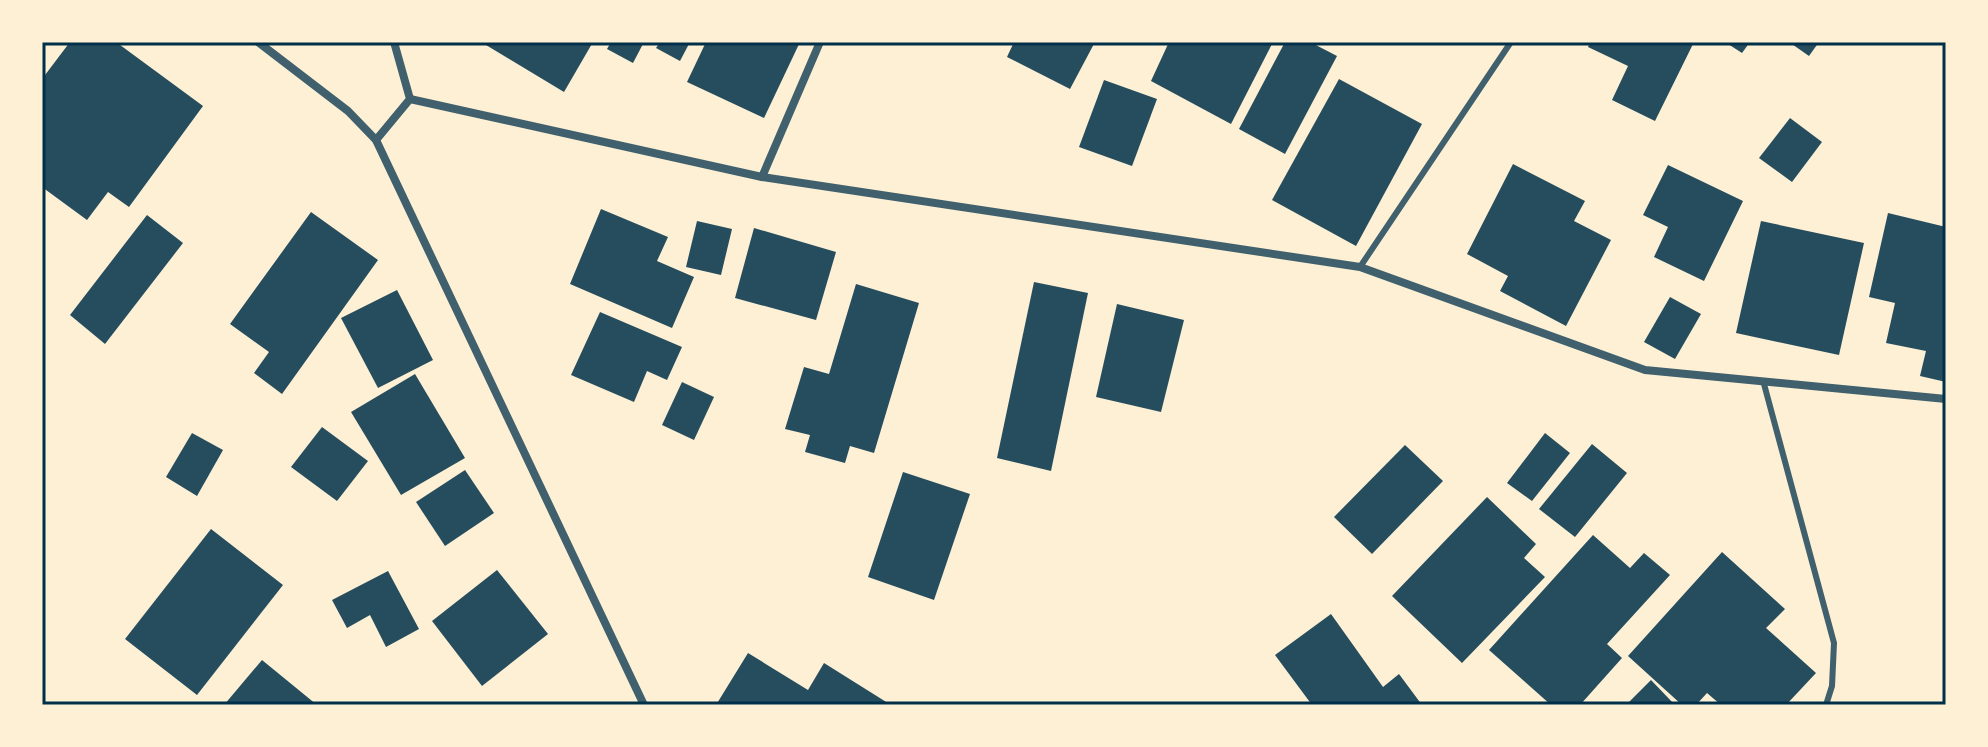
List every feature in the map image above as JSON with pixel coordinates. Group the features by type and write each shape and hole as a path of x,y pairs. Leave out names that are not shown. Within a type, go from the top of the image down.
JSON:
{"street":[{"path":"258,42 348,111 376,140 644,705"},
{"path":"394,42 410,99"},
{"path":"762,177 820,42"},
{"path":"376,140 410,99"},
{"path":"410,99 762,177 1360,267 1645,370 1764,384 1946,399"}],"lane":[{"path":"1360,267 1511,42"},
{"path":"1764,384 1834,643 1832,686 1826,705"}],"building":[{"path":"70,42 116,42 203,106 129,207 108,192 87,220 42,187 42,79"},
{"path":"481,42 593,42 564,92"},
{"path":"611,42 644,42 633,63 607,49"},
{"path":"660,42 690,42 680,61 656,48"},
{"path":"706,42 800,42 764,118 687,82"},
{"path":"1014,42 1095,42 1070,89 1007,57"},
{"path":"1169,42 1273,42 1231,124 1151,81"},
{"path":"1285,42 1310,42 1337,56 1285,154 1239,129"},
{"path":"1590,42 1694,42 1655,121 1612,100 1628,66 1588,47"},
{"path":"1725,42 1750,42 1742,53"},
{"path":"1789,42 1819,42 1809,56"},
{"path":"1339,79 1422,124 1356,246 1272,200"},
{"path":"1104,80 1157,99 1132,166 1079,147"},
{"path":"1790,118 1822,142 1792,182 1759,158"},
{"path":"1513,164 1585,201 1574,221 1611,240 1566,326 1500,291 1508,276 1467,254"},
{"path":"1668,165 1743,201 1704,281 1654,257 1668,227 1643,215"},
{"path":"601,209 668,237 657,261 694,277 672,328 570,284"},
{"path":"311,212 378,260 282,394 254,373 269,352 230,324"},
{"path":"1888,213 1946,227 1946,382 1920,376 1926,351 1886,343 1895,303 1869,297"},
{"path":"147,215 183,243 105,344 70,315"},
{"path":"697,221 732,229 721,275 686,267"},
{"path":"1761,221 1864,243 1839,355 1736,333"},
{"path":"754,228 836,252 816,320 735,298"},
{"path":"1034,282 1088,293 1051,471 997,458"},
{"path":"856,284 919,303 874,453 850,446 845,463 805,452 810,435 785,429 804,367 829,374"},
{"path":"397,290 433,360 378,388 341,318"},
{"path":"1670,297 1701,314 1675,359 1644,342"},
{"path":"1117,304 1184,320 1161,412 1096,397"},
{"path":"600,312 682,347 667,380 647,371 634,402 571,375"},
{"path":"415,374 465,458 401,495 351,412"},
{"path":"682,382 714,397 694,440 662,425"},
{"path":"322,427 368,461 337,501 291,467"},
{"path":"192,433 223,450 197,496 166,477"},
{"path":"1545,433 1570,453 1532,501 1507,483"},
{"path":"1592,444 1627,473 1575,537 1539,509"},
{"path":"1405,445 1443,481 1372,554 1334,517"},
{"path":"465,470 494,513 445,546 416,502"},
{"path":"903,472 970,494 934,600 868,577"},
{"path":"1487,497 1536,544 1524,558 1545,577 1462,663 1392,596"},
{"path":"211,529 283,585 197,695 125,639"},
{"path":"1593,535 1630,568 1644,553 1670,575 1607,644 1622,658 1580,705 1551,705 1489,650"},
{"path":"1722,552 1785,609 1766,628 1816,673 1786,705 1721,705 1707,693 1696,705 1682,705 1628,656"},
{"path":"497,570 548,634 482,686 432,621"},
{"path":"388,571 419,629 386,647 370,615 347,628 332,600"},
{"path":"1331,614 1383,687 1399,674 1422,705 1312,705 1275,655"},
{"path":"748,653 808,690 824,663 891,705 716,705"},
{"path":"262,660 317,705 224,705"},
{"path":"1651,680 1675,705 1626,705"}]}
